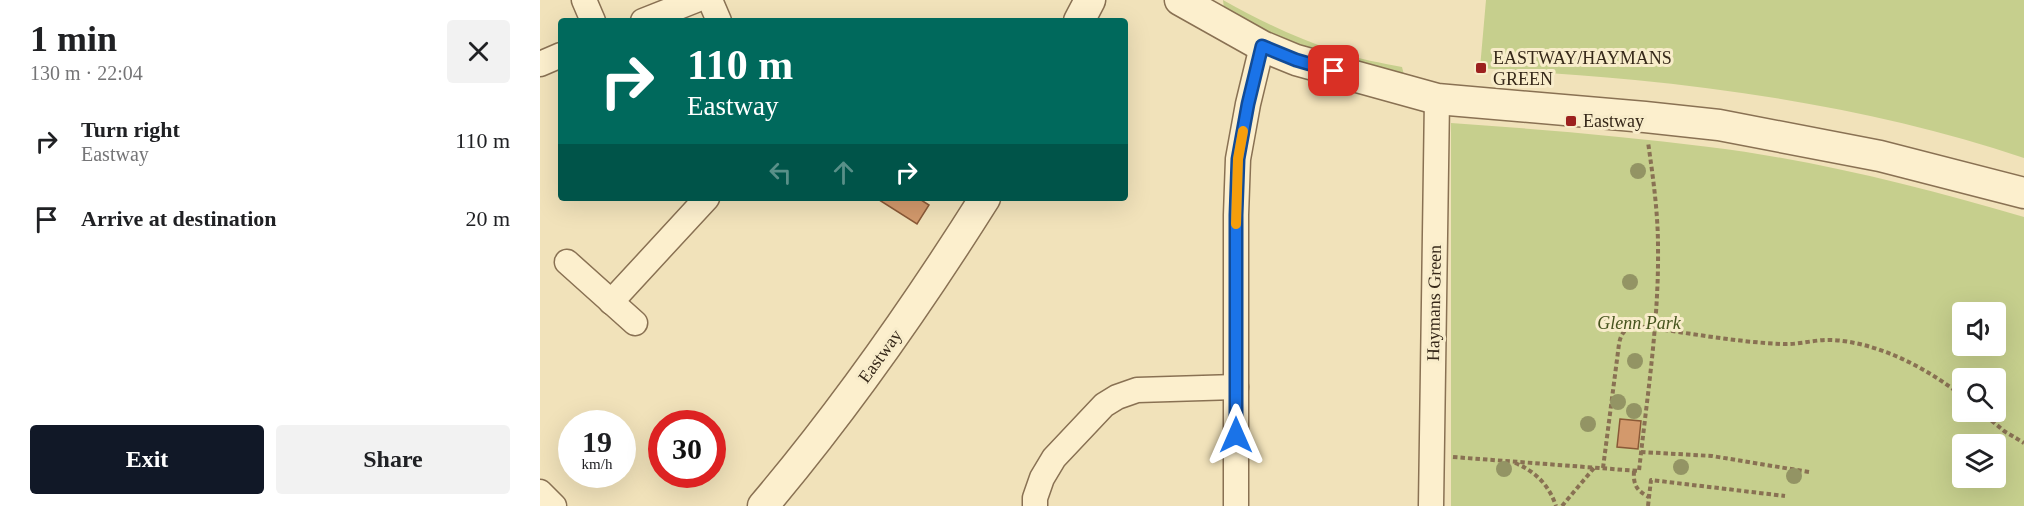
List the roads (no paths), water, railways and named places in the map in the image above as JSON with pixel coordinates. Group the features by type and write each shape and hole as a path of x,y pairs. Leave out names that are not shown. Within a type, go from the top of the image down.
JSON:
{"street":[{"path":"584,0 591,18"},
{"path":"651,18 696,0"},
{"path":"710,0 718,18"},
{"path":"1081,18 1090,0"},
{"path":"1180,0 1262,46 1296,60 1437,99 1719,125 1797,138 1938,170 2024,193"},
{"path":"1236,506 1238,159 1262,46"},
{"path":"540,64 558,56"},
{"name":"Haymans Green","path":"1431,506 1437,99"},
{"path":"611,302 704,201"},
{"name":"Eastway","path":"763,506 816,443 879,358 983,201"},
{"path":"567,262 634,323"},
{"path":"1035,506 1035,498 1042,478 1054,458 1104,405 1117,397 1137,390 1236,387"},
{"path":"540,492 554,506"}],"place":[{"name":"EASTWAY/HAYMANS GREEN","path":"1481,68"},
{"name":"Eastway","path":"1571,121"}],"park label":[{"name":"Glenn Park","path":"1639,323"}]}
